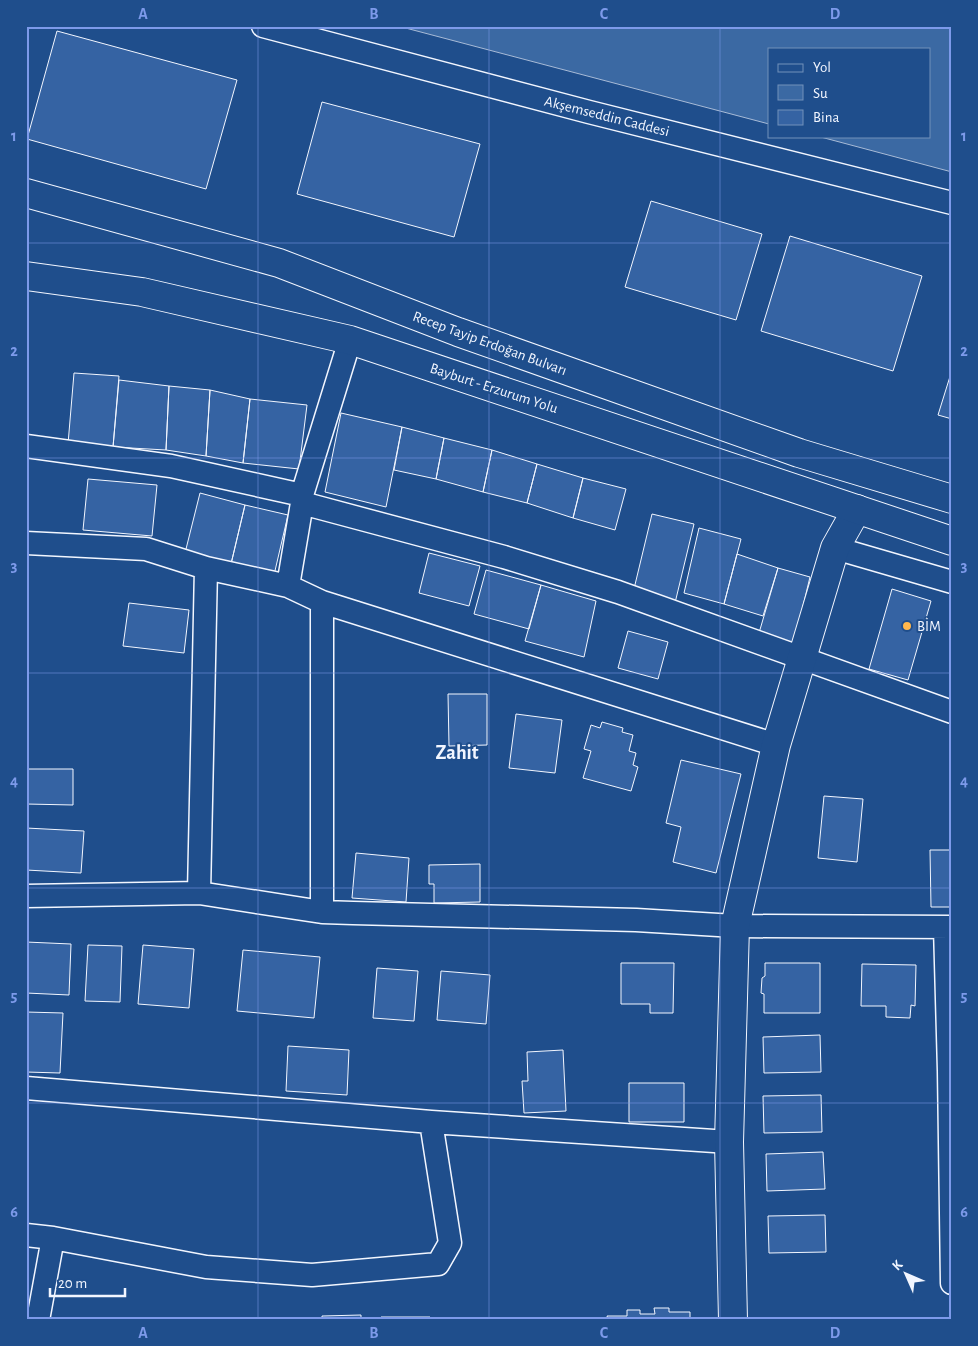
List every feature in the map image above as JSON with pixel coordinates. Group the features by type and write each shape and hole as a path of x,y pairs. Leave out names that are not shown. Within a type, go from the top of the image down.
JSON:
{"main road":[{"name":"Recep Tayip Erdoğan Bulvarı","path":"26,193 279,263 458,332 799,453 952,499"},
{"name":"Bayburt - Erzurum Yolu","path":"26,276 142,292 350,340 952,541"},
{"path":"733,1320 729,1142 735,926 776,745 835,548 857,509"}],"street":[{"name":"Akşemseddin Caddesi","path":"263,26 589,112 952,203"},
{"path":"288,586 302,499 350,340"},
{"path":"26,446 171,466 302,499 618,592 952,712"},
{"path":"26,543 146,549 206,568 288,586 322,602 776,745"},
{"path":"835,548 952,582"},
{"path":"199,893 206,568"},
{"path":"322,602 322,912"},
{"path":"26,896 199,893 322,912 636,920 735,926 948,927 952,1283"},
{"path":"26,1088 431,1122 729,1142"},
{"path":"26,1235 53,1238 206,1267 312,1275 438,1264 450,1243 431,1122"},
{"path":"38,1320 53,1238"}],"water":[{"path":"398,26 952,26 952,172 824,138 930,138 930,48 768,48 768,124"}],"building":[{"path":"57,31 237,80 206,189 27,139"},
{"path":"322,102 480,144 454,237 297,194"},
{"path":"651,201 762,234 736,320 625,287"},
{"path":"790,236 922,276 893,371 761,331"},
{"path":"952,370 952,419 938,415"},
{"path":"74,373 119,376 113,447 68,444"},
{"path":"119,380 169,386 166,450 113,447"},
{"path":"169,386 210,390 206,456 166,450"},
{"path":"210,390 250,399 243,463 206,456"},
{"path":"250,399 307,405 299,469 243,463"},
{"path":"341,413 402,427 386,507 325,492"},
{"path":"402,427 444,438 436,479 394,470"},
{"path":"444,438 492,450 483,492 436,479"},
{"path":"492,450 537,464 527,503 483,492"},
{"path":"537,464 583,478 573,518 527,503"},
{"path":"583,478 626,489 615,530 573,518"},
{"path":"88,479 157,485 152,536 83,530"},
{"path":"200,493 245,505 231,564 185,553"},
{"path":"245,505 288,515 274,575 231,564"},
{"path":"652,514 694,524 675,603 633,593"},
{"path":"699,528 741,539 724,604 684,593"},
{"path":"429,553 480,566 469,606 419,593"},
{"path":"737,554 778,568 763,616 724,604"},
{"path":"778,568 810,577 794,643 759,633"},
{"path":"486,570 541,585 529,629 474,614"},
{"path":"541,585 596,601 584,657 525,641"},
{"path":"892,589 931,601 908,680 869,669"},
{"path":"129,603 189,610 184,653 123,646"},
{"path":"628,631 668,642 658,679 618,668"},
{"path":"448,694 487,694 487,745 449,746"},
{"path":"516,714 562,720 555,773 509,768"},
{"path":"602,722 623,728 622,732 633,735 629,751 636,753 633,765 638,767 631,791 583,778 591,751 584,749 591,725 600,728"},
{"path":"681,760 741,774 716,873 673,862 681,827 666,823"},
{"path":"26,769 73,769 73,805 26,804"},
{"path":"824,796 863,799 857,862 818,858"},
{"path":"26,828 84,831 81,873 26,870"},
{"path":"930,850 952,850 952,907 931,907"},
{"path":"356,853 409,858 406,902 352,898"},
{"path":"480,864 480,902 434,903 434,884 429,884 429,865"},
{"path":"26,942 71,944 69,995 26,993"},
{"path":"88,945 122,946 120,1002 85,1001"},
{"path":"143,945 194,949 189,1008 138,1004"},
{"path":"243,950 320,957 314,1018 237,1011"},
{"path":"621,963 674,963 673,1013 650,1013 650,1004 621,1004"},
{"path":"765,963 820,963 820,1013 764,1013 764,994 761,993 762,978 765,976"},
{"path":"862,964 916,965 915,1006 911,1005 910,1018 886,1017 886,1006 861,1006"},
{"path":"377,968 418,971 414,1021 373,1018"},
{"path":"441,971 490,975 486,1024 437,1020"},
{"path":"26,1012 63,1013 60,1073 26,1072"},
{"path":"820,1035 821,1072 764,1073 763,1037"},
{"path":"288,1046 349,1050 347,1095 286,1091"},
{"path":"563,1050 566,1111 524,1113 522,1081 528,1081 527,1052"},
{"path":"629,1083 684,1083 684,1122 629,1122"},
{"path":"821,1095 822,1132 764,1133 763,1096"},
{"path":"823,1152 825,1189 767,1191 766,1154"},
{"path":"825,1215 826,1252 769,1253 768,1216"},
{"path":"654,1308 669,1308 669,1312 690,1312 690,1320 608,1320 607,1316 627,1316 627,1310 640,1310 640,1314 655,1314"},
{"path":"361,1315 361,1320 322,1320 322,1316"},
{"path":"381,1317 430,1317 430,1320 381,1320"}],"place":[{"name":"BİM","path":"907,626"}],"district":[{"name":"Zahit","path":"457,752"}]}
